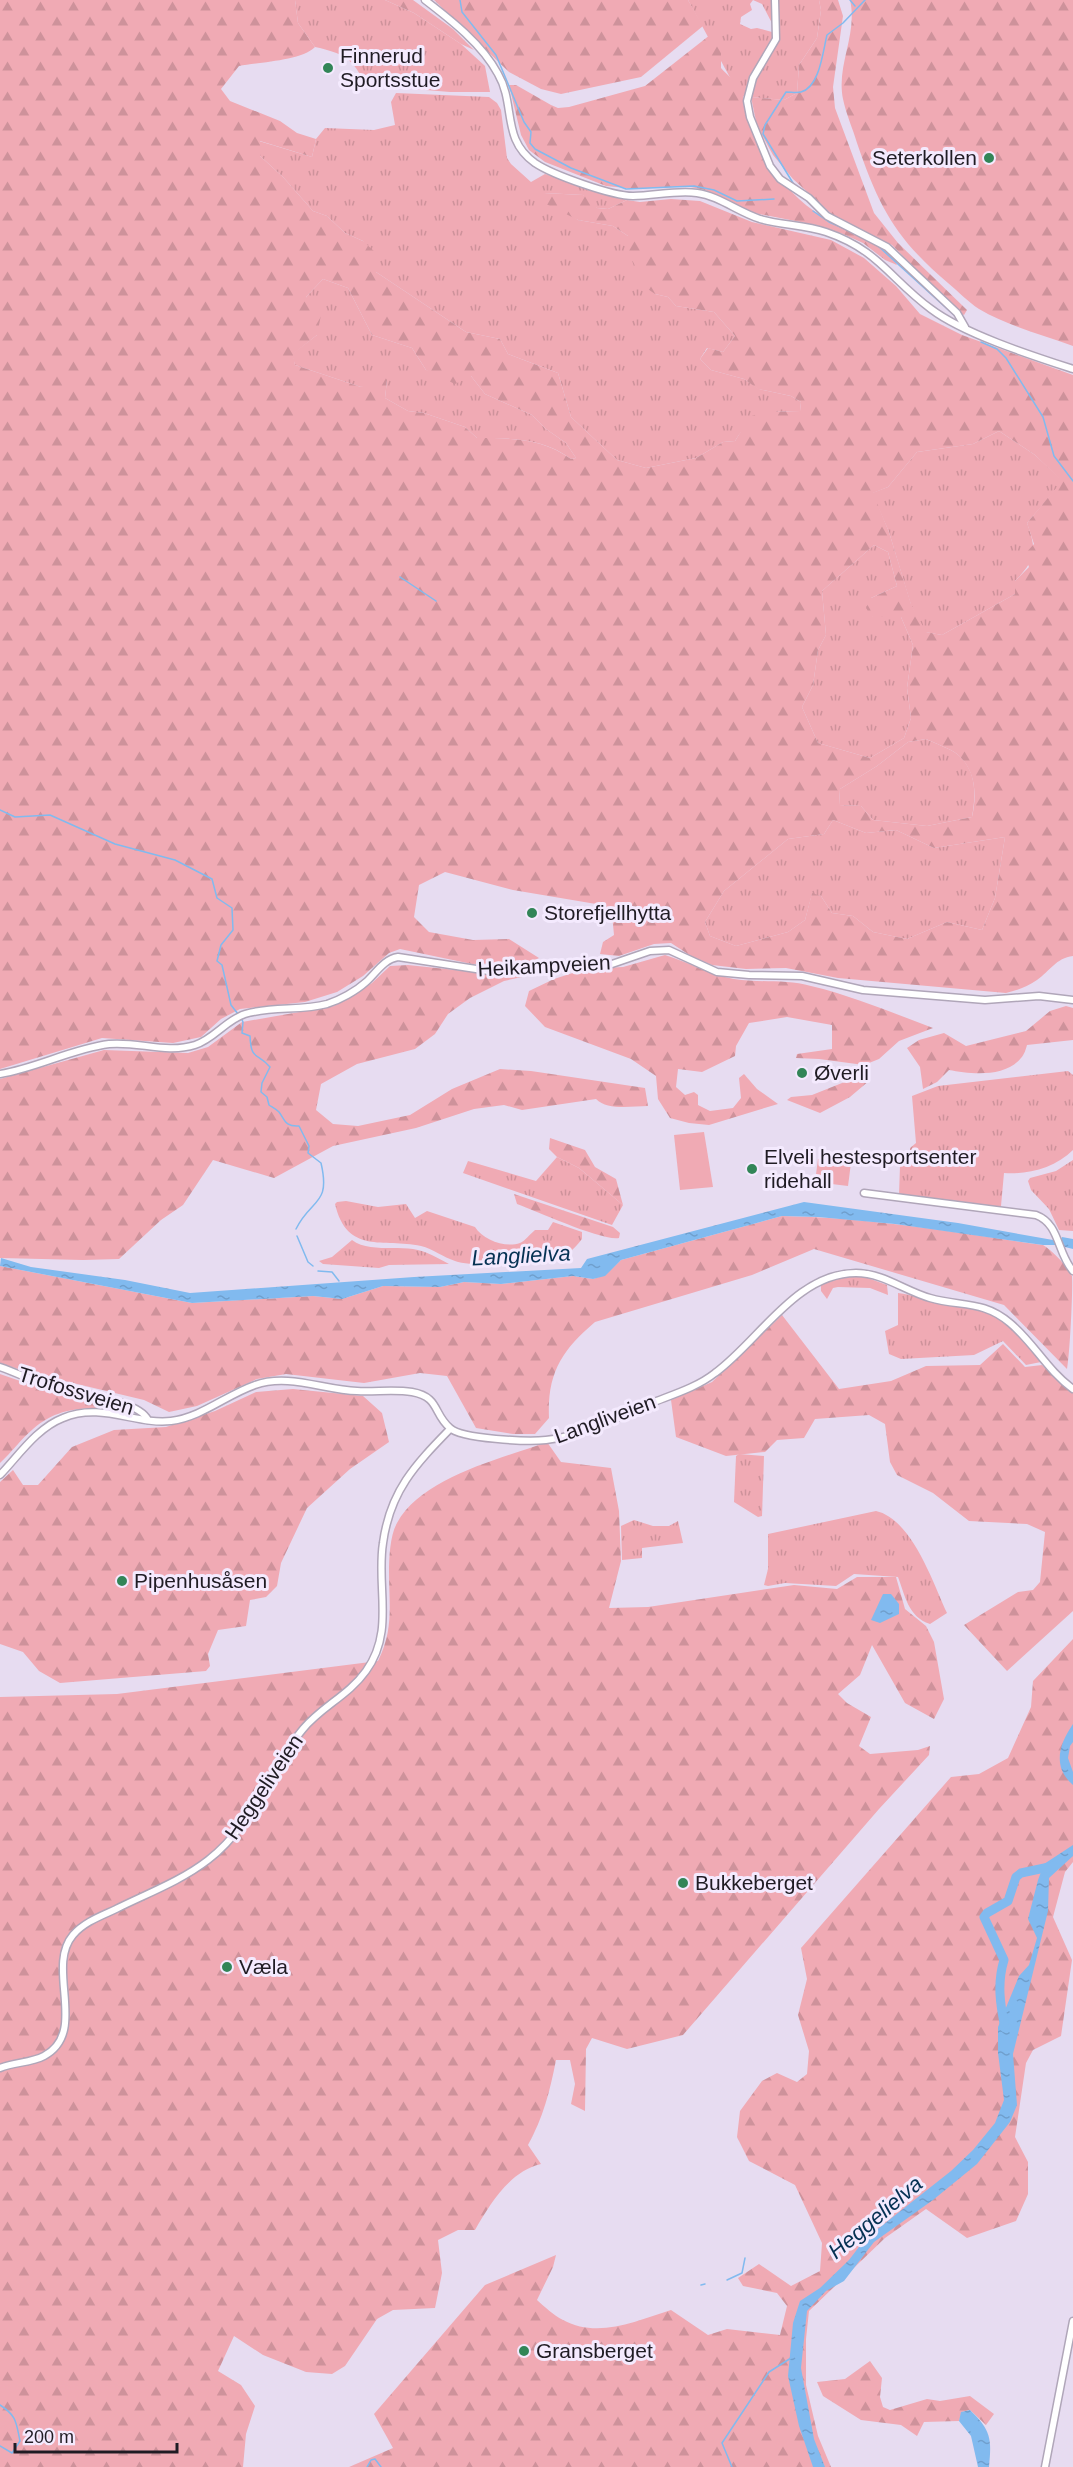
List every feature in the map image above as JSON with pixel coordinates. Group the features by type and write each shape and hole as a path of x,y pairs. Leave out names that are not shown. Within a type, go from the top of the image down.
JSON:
{"street":[{"path":"425,0 459,29 493,66 503,86 514,140 523,153 541,167 623,196 697,193 759,218 843,238 874,256 932,310 965,327 1073,369"},
{"path":"775,0 776,39 753,78 747,97 750,117 770,166 780,179 809,198 827,216 887,246 957,313 965,327"},
{"name":"Heikampveien","path":"0,1074 23,1071 49,1059 109,1044 129,1044 158,1049 192,1046 208,1040 247,1013 332,1002 365,983 390,960 398,957 462,969 489,971 612,964 650,951 669,950 717,972 801,976 863,990 986,1000 1039,996 1073,1000"},
{"path":"864,1193 976,1208 1026,1212 1046,1220 1053,1228 1063,1256 1073,1271"},
{"name":"Langliveien","path":"450,1428 487,1437 540,1441 589,1429 705,1380 722,1368 802,1292 822,1279 843,1273 866,1274 882,1278 929,1298 979,1305 994,1311 1013,1326 1053,1373 1073,1389"},
{"name":"Trofossveien","path":"0,1367 58,1389 130,1406 145,1414 148,1420"},
{"path":"0,1475 42,1430 62,1418 75,1414 96,1413 126,1415 148,1420 182,1419 252,1385 284,1381 354,1391 400,1391 422,1395 434,1403 450,1428"},
{"name":"Heggeliveien","path":"0,2068 41,2058 49,2053 58,2042 65,2019 64,1958 74,1933 96,1918 191,1872 219,1851 242,1827 298,1735 315,1717 357,1683 367,1670 375,1656 383,1631 382,1548 393,1504 415,1466 450,1428"},
{"path":"1045,2467 1073,2321"}],"green space":[{"path":"0,0 295,0 298,23 315,47 309,52 290,58 239,66 221,89 230,101 280,121 297,133 316,139 312,157 260,141 260,156 283,177 313,211 327,216 345,233 363,241 376,253 376,272 466,332 500,339 508,354 558,373 571,417 617,460 646,468 696,458 723,442 735,441 743,428 743,419 763,412 800,411 801,402 791,396 758,389 744,379 711,370 700,359 708,348 723,352 735,336 714,312 676,306 668,297 655,294 645,287 627,249 628,236 613,226 578,220 542,202 544,193 583,195 593,199 597,208 608,209 627,200 640,202 671,199 700,201 752,222 831,240 864,258 896,286 920,314 962,335 1073,375 1073,956 1058,962 1033,982 1006,993 838,978 786,968 746,969 712,965 691,956 671,943 654,944 619,956 600,954 603,942 614,935 612,914 596,904 513,890 445,872 419,885 414,917 429,932 473,940 509,939 539,958 531,962 472,964 400,949 389,953 363,976 337,992 305,1002 240,1009 221,1019 201,1037 173,1043 102,1038 0,1069","holes":["323,279 348,288 372,335 412,348 426,370 455,384 471,376 485,394 532,415 546,429 566,443 576,458 571,459 538,443 502,438 477,438 465,427 424,413 408,411 385,398 387,380 383,374 361,387 295,365 293,354 317,335 321,315 306,297","999,431 1035,455 1062,481 1027,523 1034,544 1024,555 1029,567 1015,581 1015,594 942,635 926,632 911,604 889,532 873,493 888,487 917,452 973,444","874,545 888,552 897,586 871,598 866,608 873,617 901,617 913,645 907,688 911,718 904,738 870,758 818,743 802,707 813,685 818,650 826,635 822,591","926,739 950,750 963,760 974,783 972,817 927,826 873,820 861,806 839,805 840,789 877,766 908,742","833,820 866,833 896,830 934,848 1005,837 995,898 982,930 947,922 907,939 873,932 853,916 832,913 821,896 812,893 805,920 788,932 736,946 710,936 705,922 724,891 788,839 824,834"]},
{"path":"295,0 385,0 414,13 461,44 485,66 490,92 450,92 365,85 361,76 346,58 315,47 298,23"},
{"path":"385,0 413,0 453,29 474,50 414,13"},
{"path":"434,0 688,0 703,26 641,77 561,94 541,89 509,72"},
{"path":"688,0 753,0 819,0 821,10 817,38 799,65 797,93 784,100 740,96","holes":["753,0 762,4 774,27 772,32 757,28 751,29 740,24 741,17 752,10 750,4"]},
{"path":"819,0 838,0 843,16 833,87 835,108 874,213 898,243 967,310 964,315 959,313 892,245 835,217 793,179 773,155 757,126 751,97 784,100 797,93 799,65 817,38 821,10"},
{"path":"850,0 1073,0 1073,346 1013,325 975,306 930,267 891,220 881,204 865,166 843,99 842,74 852,13"},
{"path":"715,31 721,48 721,68 740,89 756,140 777,174 794,194 814,211 873,241 892,256 897,265 885,260 863,243 843,234 816,225 754,213 705,190 686,186 636,189 606,186 545,162 529,150 521,135 509,85 516,85 558,108 569,107 645,86"},
{"path":"396,93 489,97 497,103 501,110 507,158 531,182 545,174 627,200 608,209 597,208 583,195 544,193 578,220 613,226 628,236 655,294 668,297 676,306 714,312 735,336 723,352 707,348 700,359 711,370 744,379 759,389 791,396 801,402 800,411 770,413 755,418 735,441 723,442 696,458 646,468 617,460 571,417 558,373 508,354 500,339 466,332 376,272 363,241 345,233 327,216 313,211 283,177 260,156 259,141 312,157 316,139 325,128 374,130 395,125 391,102"},
{"path":"323,279 348,288 372,335 412,348 426,370 471,376 485,394 532,415 546,429 566,443 576,458 571,459 561,452 538,443 502,438 477,438 465,427 424,413 408,411 385,398 387,380 361,387 295,365 292,354 317,335 306,297"},
{"path":"999,431 1035,455 1063,481 1027,523 1033,554 1027,567 1015,581 1015,594 942,635 925,632 911,605 889,532 872,493 888,487 917,452 973,444"},
{"path":"874,545 888,552 897,586 871,598 873,617 901,617 913,645 907,688 911,718 904,738 870,758 818,743 802,707 813,685 818,650 826,635 822,591"},
{"path":"926,739 957,754 964,760 974,783 972,817 927,826 873,820 861,806 839,805 840,789 877,766 908,742"},
{"path":"833,820 866,833 896,830 934,848 1005,837 995,898 982,930 947,922 907,939 873,932 853,916 832,913 821,896 812,894 805,920 788,932 736,946 710,936 705,922 724,891 788,839 824,834"},
{"path":"665,955 725,977 802,984 827,990 933,1028 899,1041 879,1059 864,1065 796,1058 797,1054 832,1049 832,1025 787,1017 749,1023 736,1046 735,1056 702,1072 678,1069 676,1087 685,1095 694,1092 698,1095 698,1105 710,1111 733,1108 741,1098 739,1078 744,1074 757,1089 778,1104 709,1125 670,1118 658,1099 656,1076 631,1059 545,1027 525,1006 529,991 554,979 585,969 623,967"},
{"path":"408,965 522,977 504,981 470,998 448,1014 435,1034 415,1049 357,1064 321,1084 316,1110 333,1124 358,1126 410,1115 452,1089 500,1069 531,1071 645,1088 648,1106 614,1106 601,1103 596,1099 522,1110 504,1105 474,1109 416,1128 333,1146 274,1178 213,1160 183,1205 161,1220 119,1259 0,1258 0,1079 104,1050 188,1053 208,1047 242,1022 334,1006 372,983 390,966"},
{"path":"1066,1006 1073,1008 1073,1040 1027,1045 1023,1055 1014,1064 997,1072 967,1073 949,1070 937,1082 923,1089 920,1067 907,1048 919,1040 944,1033 966,1046 1026,1031 1050,1011"},
{"path":"1068,1071 1073,1075 1073,1150 1058,1161 1040,1169 1022,1173 1004,1173 1001,1206 995,1208 899,1195 900,1166 910,1160 910,1148 916,1143 912,1096 938,1086"},
{"path":"870,1080 850,1097 820,1113 787,1100 791,1097 812,1095 847,1081"},
{"path":"704,1132 713,1187 680,1190 674,1135"},
{"path":"550,1138 585,1150 595,1167 616,1179 623,1205 579,1168 557,1157 549,1149"},
{"path":"557,1157 579,1168 623,1205 612,1225 463,1173 468,1161 536,1181"},
{"path":"818,1159 851,1163 848,1186 815,1182"},
{"path":"1073,1160 1073,1231 1059,1230 1049,1209 1031,1190 1028,1181 1030,1178 1056,1171"},
{"path":"514,1194 613,1227 620,1233 619,1238 598,1235 517,1204"},
{"path":"346,1201 378,1207 406,1204 415,1218 427,1211 475,1227 483,1236 501,1244 520,1243 535,1230 548,1230 553,1222 582,1232 582,1239 569,1252 545,1259 496,1265 466,1263 455,1261 421,1246 380,1243 357,1238 348,1231 335,1204"},
{"path":"782,1216 880,1222 1043,1245 1059,1259 1072,1276 1067,1369 1004,1305 814,1249 752,1275 595,1322 574,1342 559,1364 551,1388 549,1418 535,1434 513,1434 476,1428 447,1376 420,1373 364,1383 286,1374 257,1379 197,1406 169,1412 144,1400 27,1372 0,1363 0,1266 192,1303 313,1296 342,1299 383,1286 440,1287 464,1282 501,1284 573,1276 593,1279 605,1275 621,1260"},
{"path":"352,1240 366,1246 418,1250 449,1264 389,1265 379,1268 323,1264 319,1261 332,1257"},
{"path":"849,1275 865,1277 887,1285 888,1295 870,1288 838,1287 833,1288 827,1299 821,1291 821,1283"},
{"path":"898,1293 938,1303 978,1308 992,1314 1008,1325 1041,1362 1026,1365 1003,1341 974,1355 901,1359 889,1354 885,1331 898,1325"},
{"path":"782,1315 839,1389 891,1381 926,1366 980,1365 1003,1344 1025,1367 1042,1365 1063,1386 1073,1392 1073,1611 1007,1671 964,1625 1018,1592 1033,1590 1040,1582 1045,1532 1027,1524 969,1521 933,1493 897,1475 890,1462 885,1424 869,1415 815,1419 804,1438 777,1440 765,1452 726,1456 676,1437 671,1400 712,1382"},
{"path":"0,1374 49,1391 119,1405 113,1409 71,1410 51,1417 29,1433 0,1463"},
{"path":"293,1389 363,1396 382,1413 389,1442 350,1469 307,1508 281,1563 277,1586 266,1597 250,1600 246,1626 218,1630 208,1654 210,1666 206,1671 60,1683 39,1671 23,1652 0,1644 0,1482 13,1470 23,1485 38,1485 72,1447 114,1430 166,1427 215,1411 256,1392"},
{"path":"547,1442 561,1462 611,1468 619,1511 621,1561 609,1608 648,1607 794,1585 837,1589 857,1577 896,1577 905,1609 926,1626 934,1642 944,1699 934,1719 905,1703 872,1645 860,1675 838,1694 847,1703 871,1717 859,1746 870,1754 918,1750 930,1746 929,1755 879,1809 683,2035 627,2049 592,2038 586,2049 585,2111 571,2104 575,2084 570,2060 556,2060 545,2104 528,2145 541,2164 510,2181 494,2200 475,2230 458,2230 438,2240 442,2273 435,2308 393,2310 377,2319 345,2366 332,2374 306,2372 263,2355 234,2336 218,2371 241,2385 255,2406 246,2434 243,2467 0,2467 0,1697 117,1694 378,1661 389,1627 391,1540 397,1523 409,1507 425,1493 464,1472"},
{"path":"739,1454 764,1456 762,1516 758,1517 734,1502 736,1456"},
{"path":"876,1511 889,1516 911,1539 947,1613 930,1624 923,1621 908,1605 898,1577 854,1574 836,1586 785,1583 764,1585 768,1569 768,1534"},
{"path":"634,1520 653,1526 669,1526 678,1521 683,1543 642,1548 642,1558 622,1560 621,1526"},
{"path":"1073,1639 1073,1862 1065,1872 1053,1917 1072,1960 1061,2036 1033,2050 1026,2063 1015,2137 1028,2162 1028,2194 1016,2221 967,2238 926,2209 885,2238 809,2311 806,2339 806,2385 818,2436 831,2467 349,2467 393,2448 374,2414 485,2285 556,2255 553,2267 537,2300 556,2316 576,2325 590,2328 617,2326 671,2310 708,2335 727,2329 780,2335 787,2306 777,2293 743,2286 738,2278 759,2264 791,2286 820,2271 822,2243 795,2185 749,2161 737,2137 740,2111 762,2081 777,2073 797,2082 807,2074 809,2051 798,2015 807,1979 801,1948 951,1777 979,1774 1008,1758 1031,1707 1033,1681"},
{"path":"870,2361 882,2378 880,2397 883,2407 890,2410 927,2399 940,2401 970,2396 994,2414 986,2425 970,2410 962,2412 959,2421 924,2422 917,2436 901,2425 861,2420 823,2396 817,2382 845,2379"}],"water":[{"path":"804,1202 958,1223 1053,1240 1061,1240 1062,1237 1073,1239 1073,1249 1063,1245 1043,1245 895,1224 782,1216 621,1260 605,1276 593,1279 573,1276 501,1284 464,1282 440,1287 383,1286 342,1299 313,1296 192,1303 0,1266 1,1258 31,1267 125,1280 190,1293 581,1268 587,1259"},
{"path":"883,1594 891,1594 899,1604 899,1614 880,1623 871,1620"},
{"path":"1073,1724 1073,1742 1068,1758 1073,1772 1073,1785 1062,1771 1060,1755 1064,1739"},
{"path":"1073,1845 1073,1856 1049,1878 1048,1911 1013,2054 1017,2105 1010,2122 977,2164 933,2200 874,2242 844,2281 826,2291 807,2311 801,2368 814,2439 825,2467 813,2467 799,2426 788,2376 793,2323 800,2301 820,2288 849,2260 865,2239 951,2171 973,2150 995,2123 1004,2100 998,2053 998,2027 1019,1976 1029,1965 1037,1938 1028,1919 1038,1880 1044,1864"},
{"path":"970,2410 986,2429 990,2442 989,2467 978,2467 971,2436 959,2421 961,2412"}],"waterway":[{"path":"460,0 462,12 496,55 524,122 531,132 530,143 535,149 571,168 626,189 694,186 714,190 737,201 774,199"},
{"path":"850,0 855,6"},
{"path":"793,183 763,134 765,125 786,92 801,92 813,83 820,67 827,35 843,23 865,0"},
{"path":"813,211 829,222 852,232"},
{"path":"877,245 954,315"},
{"path":"981,342 997,349 1006,358 1043,417 1054,456 1073,481"},
{"path":"400,577 436,601"},
{"path":"0,810 15,817 50,815 115,844 175,860 212,879 217,898 232,908 233,930 221,945 217,961 222,965 231,1005 238,1014"},
{"path":"241,1018 242,1033 250,1036 253,1053 270,1067 262,1083 261,1092 267,1097 269,1105 279,1112 286,1122 299,1126 309,1146 308,1153 321,1163 323,1177 321,1195 296,1229"},
{"path":"297,1236 308,1262 313,1266"},
{"path":"318,1271 332,1272 339,1281"},
{"name":"Heggelielva","path":"1005,2028 1000,1994 1000,1977 1004,1960 984,1917 1008,1901 1016,1877 1021,1873 1054,1866"},
{"path":"727,2280 742,2273 745,2258"},
{"path":"701,2285 705,2284"},
{"path":"732,2467 722,2443 769,2372 791,2358"},
{"path":"0,2405 15,2420 20,2441 12,2453 0,2446"},
{"path":"367,2467 371,2460 375,2459 381,2467"}],"place":[{"name":"Finnerud Sportsstue","path":"328,68"},
{"name":"Seterkollen","path":"989,158"},
{"name":"Storefjellhytta","path":"532,913"},
{"name":"Øverli","path":"802,1073"},
{"name":"Elveli hestesportsenter ridehall","path":"752,1169"},
{"name":"Pipenhusåsen","path":"122,1581"},
{"name":"Bukkeberget","path":"683,1883"},
{"name":"Væla","path":"227,1967"},
{"name":"Gransberget","path":"524,2351"}],"water label":[{"name":"Langlielva","path":"521,1255"}]}
